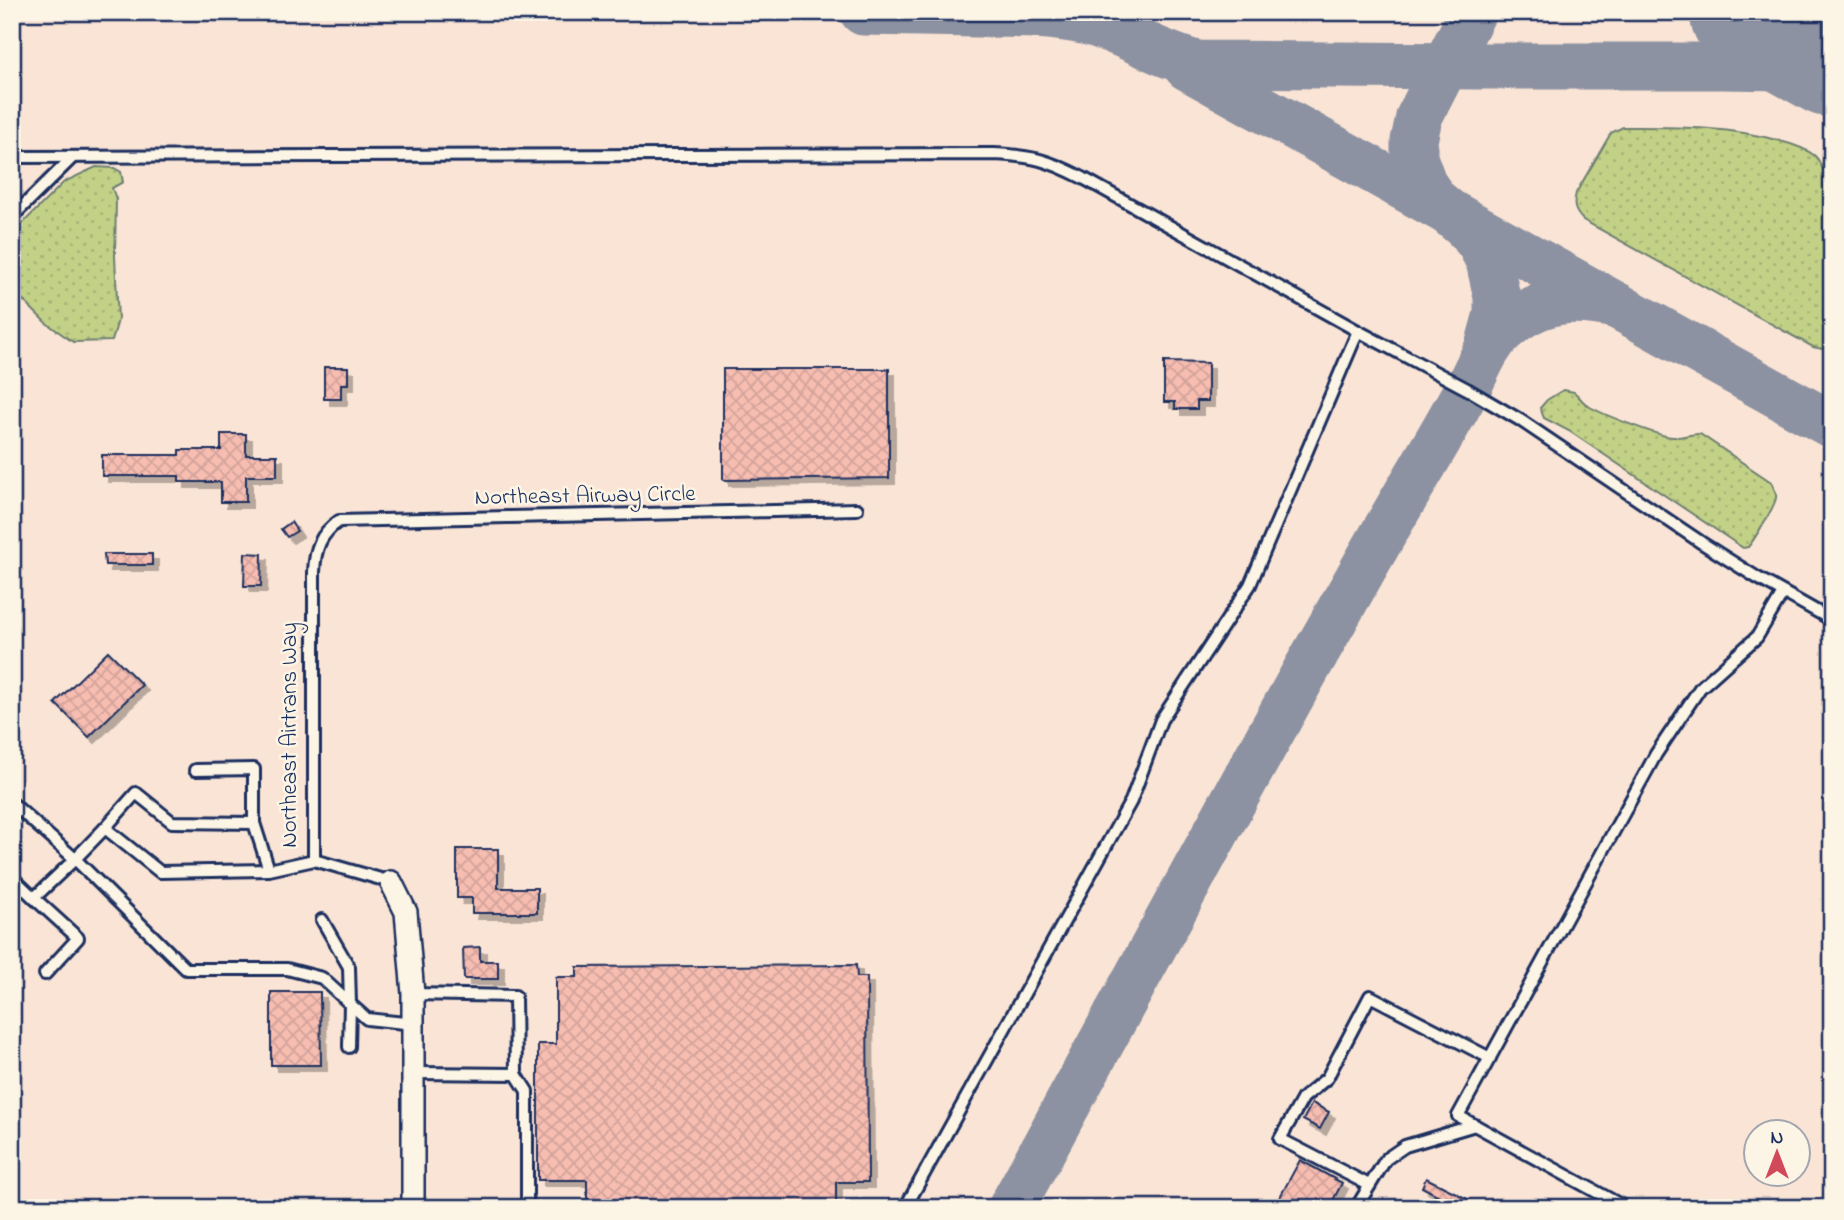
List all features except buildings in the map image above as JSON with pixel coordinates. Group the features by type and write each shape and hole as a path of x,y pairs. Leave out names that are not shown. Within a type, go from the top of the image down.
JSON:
{"street":[{"name":"Northeast Airtrans Way","path":"391,882 406,912 413,994 413,1208"}],"lane":[{"path":"12,157 1025,155 1041,159 1071,172 1521,420 1702,543 1832,620"},
{"path":"12,217 73,157"},
{"path":"905,1208 1130,801 1161,720 1250,585 1358,331"},
{"name":"Northeast Airway Circle","path":"322,538 328,528 339,521 857,509"},
{"name":"Northeast Airtrans Way","path":"322,538 315,554 314,572 314,860 391,882"},
{"path":"1626,1208 1458,1116 1656,754 1700,688 1757,637 1783,593"},
{"path":"195,770 254,769 254,823 269,870"},
{"path":"34,898 75,859 136,793 172,822 254,823"},
{"path":"12,803 75,859 186,969 287,969 322,978 367,1019 414,1024"},
{"path":"105,828 160,872 269,870 314,860"},
{"path":"12,877 78,939 45,974"},
{"path":"322,920 349,967 349,1047"},
{"path":"413,994 515,996 516,1074 527,1091 527,1208"},
{"path":"1369,1185 1280,1139 1303,1098 1326,1079 1370,996 1490,1058"},
{"path":"414,1073 516,1074"},
{"path":"1356,1208 1386,1159 1405,1146 1475,1125"}],"shaded area":[{"path":"12,12 1832,12 1832,1208 12,1208"}],"green space":[{"path":"1623,127 1702,128 1741,132 1789,143 1815,156 1832,183 1832,344 1822,349 1813,347 1583,220 1575,208 1576,193 1611,133"},
{"path":"96,167 114,168 121,172 123,182 112,188 116,199 118,320 112,341 73,342 45,322 12,289 12,234 64,182"},
{"path":"1563,390 1574,392 1596,410 1631,425 1666,436 1700,434 1771,482 1776,494 1775,502 1748,547 1743,548 1569,431 1544,418 1540,408"}],"taxiway":[{"path":"863,12 1021,14 1075,19 1102,26 1198,64 1785,67 1832,76"},
{"path":"1473,12 1419,117 1414,158 1424,185 1434,200 1466,227 1479,242 1489,261 1497,297 1497,314 1488,347"},
{"path":"1187,67 1832,425"},
{"path":"1011,1208 1196,869 1491,344 1515,320 1542,306 1571,300 1618,306"}],"runway":[{"path":"1748,12 1832,59"}]}
